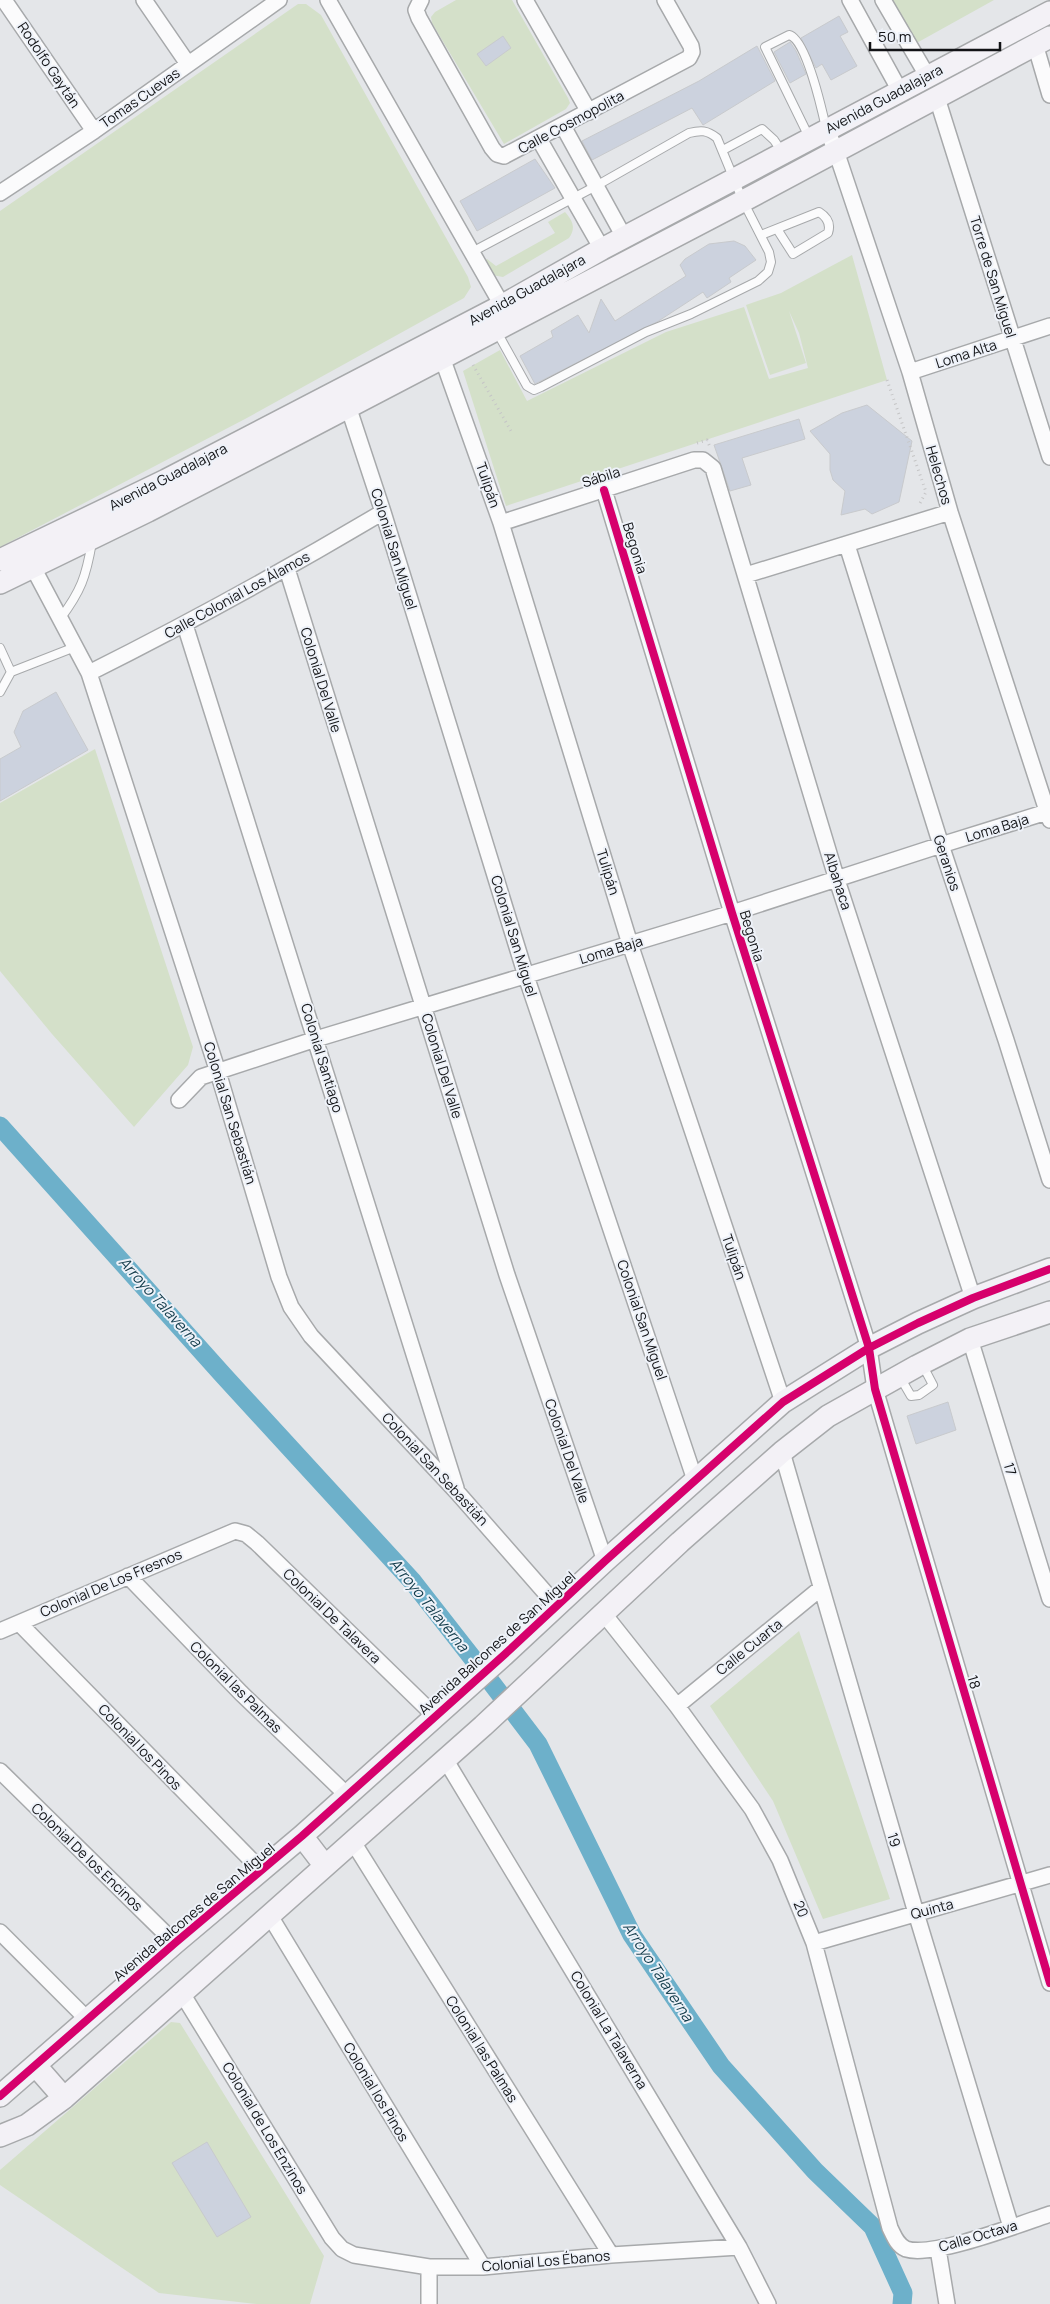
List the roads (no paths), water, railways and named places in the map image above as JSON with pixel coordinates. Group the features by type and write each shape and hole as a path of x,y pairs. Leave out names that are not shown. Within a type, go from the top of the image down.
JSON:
{"street":[{"name":"Rodolfo Gaytán","path":"4,0 94,131"},
{"path":"144,0 188,64"},
{"path":"328,0 472,252 504,319"},
{"name":"Calle Cosmopolita","path":"421,0 416,10 419,18 492,148 497,154 504,156 689,58 692,52 691,46 665,0"},
{"path":"525,0 589,112"},
{"path":"850,0 900,91"},
{"path":"883,0 928,76"},
{"name":"Tomas Cuevas","path":"0,193 94,131 275,1"},
{"name":"Avenida Guadalajara","path":"504,319 602,249 1050,12"},
{"path":"1042,40 1050,96"},
{"name":"Avenida Guadalajara","path":"0,583 93,538 345,398 439,349 651,248 937,98 1042,40"},
{"name":"Torre de San Miguel","path":"937,98 1050,457"},
{"path":"563,126 596,186 632,233 651,248"},
{"name":"Helechos","path":"818,134 836,151 910,372 950,512 1049,815"},
{"path":"539,139 602,249"},
{"name":"Loma Alta","path":"910,372 1050,326"},
{"name":"Tulipán","path":"439,349 501,522 630,944 783,1402"},
{"name":"Avenida Guadalajara","path":"0,560 166,480 345,398"},
{"name":"Colonial San Miguel","path":"345,398 383,512 526,976 695,1480"},
{"name":"Sábila","path":"501,522 694,460 703,460 710,456"},
{"name":"Albahaca","path":"710,456 837,880 973,1298"},
{"name":"Begonia","path":"604,490 732,914 869,1348 875,1389"},
{"name":"Calle Colonial Los Álamos","path":"89,673 185,625 287,569 383,512"},
{"path":"746,576 950,512"},
{"name":"Geranios","path":"846,545 1050,1180"},
{"name":"Colonial San Sebastián","path":"23,548 89,673 218,1072 279,1277 291,1307 311,1336 457,1492 557,1606"},
{"name":"Colonial Del Valle","path":"287,569 507,1275 605,1561"},
{"name":"Colonial Santiago","path":"185,625 457,1492"},
{"name":"Loma Baja","path":"179,1100 201,1077 316,1039 732,914 941,845 1049,815"},
{"name":"Avenida Balcones de San Miguel","path":"0,2096 175,1943 302,1836 783,1402 869,1348 973,1298 1050,1269"},
{"path":"0,2136 27,2125 64,2098 183,1995 483,1726 680,1542 782,1452 828,1416 922,1363 970,1339 1050,1312"},
{"name":"17","path":"970,1339 1050,1599"},
{"name":"18","path":"875,1389 1050,1983"},
{"name":"19","path":"782,1452 916,1913 1011,2227"},
{"name":"Colonial De Talavera","path":"222,1535 235,1531 246,1534 443,1710"},
{"name":"Colonial De Los Fresnos","path":"0,1631 222,1535"},
{"name":"Colonial las Palmas","path":"128,1576 241,1693 347,1795"},
{"name":"Calle Cuarta","path":"677,1706 821,1588"},
{"name":"20","path":"604,1614 677,1706 752,1809 780,1860 814,1943 890,2228 897,2242 904,2248"},
{"name":"Colonial los Pinos","path":"19,1623 262,1871"},
{"name":"Colonial La Talaverna","path":"445,1759 739,2247 768,2304"},
{"name":"Colonial De los Encinos","path":"0,1771 175,1943"},
{"path":"302,1836 325,1866"},
{"name":"Colonial las Palmas","path":"353,1842 611,2256"},
{"name":"Quinta","path":"814,1943 916,1913 1022,1885 1050,1875"},
{"name":"Colonial los Pinos","path":"270,1916 483,2267"},
{"path":"0,1932 88,2020"},
{"name":"Colonial de Los Enzinos","path":"183,1995 332,2238 342,2249 354,2255"},
{"path":"36,2066 64,2098"},
{"name":"Calle Octava","path":"904,2248 918,2251 938,2249 1050,2214"},
{"name":"Colonial Los Ébanos","path":"354,2255 429,2267 483,2267 739,2247"},
{"path":"938,2249 946,2304"},
{"path":"429,2267 429,2304"}],"lane":[{"path":"789,35 798,40 813,80 818,134 766,47 789,35"},
{"path":"723,150 762,129 774,140 783,153"},
{"path":"472,252 596,186 689,133 701,130 709,132 716,138 723,150 743,200 769,252 771,262 768,272 758,281 691,314 646,332 534,390 527,386 504,319"},
{"path":"761,235 819,212 828,221 830,229 828,234 793,254 777,229"},
{"path":"60,620 72,603 86,576 93,538"},
{"path":"0,692 11,672 75,647"},
{"path":"0,648 11,672"}],"waterway":[{"name":"Arroyo Talaverna","path":"0,1126 223,1375 413,1582 481,1669 538,1744 632,1935 721,2066 815,2171 873,2227 903,2293 902,2304"}]}
